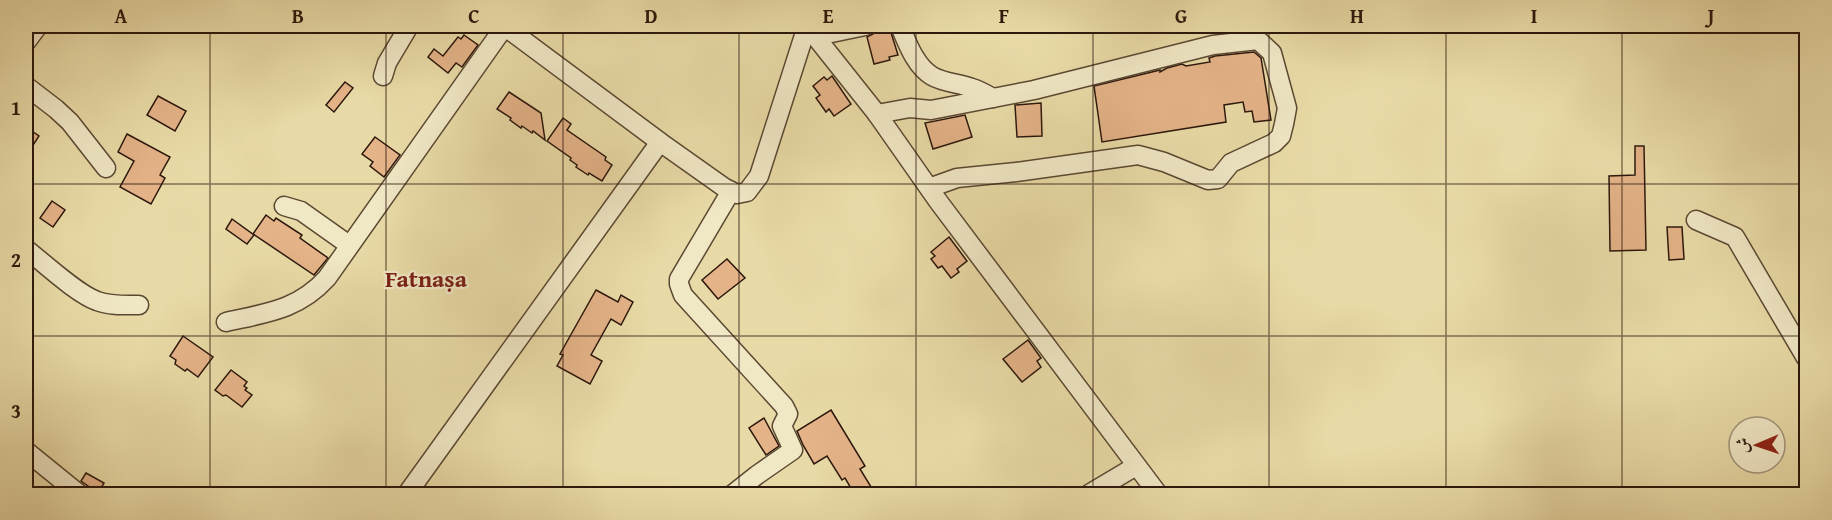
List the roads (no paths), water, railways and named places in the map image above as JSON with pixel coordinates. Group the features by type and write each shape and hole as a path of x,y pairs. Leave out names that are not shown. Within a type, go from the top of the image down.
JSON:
{"street":[{"path":"26,42 38,26"},
{"path":"383,76 387,63 409,26"},
{"path":"226,322 289,307 318,288 504,26 660,142 737,194 747,192 759,176 810,29"},
{"path":"810,29 865,26"},
{"path":"900,26 910,49 930,75 942,81 972,88 993,98"},
{"path":"810,29 877,114 929,188 1158,495"},
{"path":"877,114 904,109 931,110 1034,90 1213,45 1258,40 1272,53 1287,108 1281,136 1274,143 1231,163 1218,179 1208,180 1164,162 1138,155 957,178 929,188"},
{"path":"26,86 70,122 106,168"},
{"path":"407,495 660,142"},
{"path":"731,191 679,279 679,284 683,295 784,406 788,414 782,426 793,450 733,495"},
{"path":"284,206 301,211 349,245"},
{"path":"1696,220 1735,237 1806,358"},
{"path":"26,249 84,294 97,301 139,305"},
{"path":"26,451 79,495"},
{"path":"1089,495 1136,466"}],"district":[{"name":"Fatnaṣa","path":"426,278"}]}
